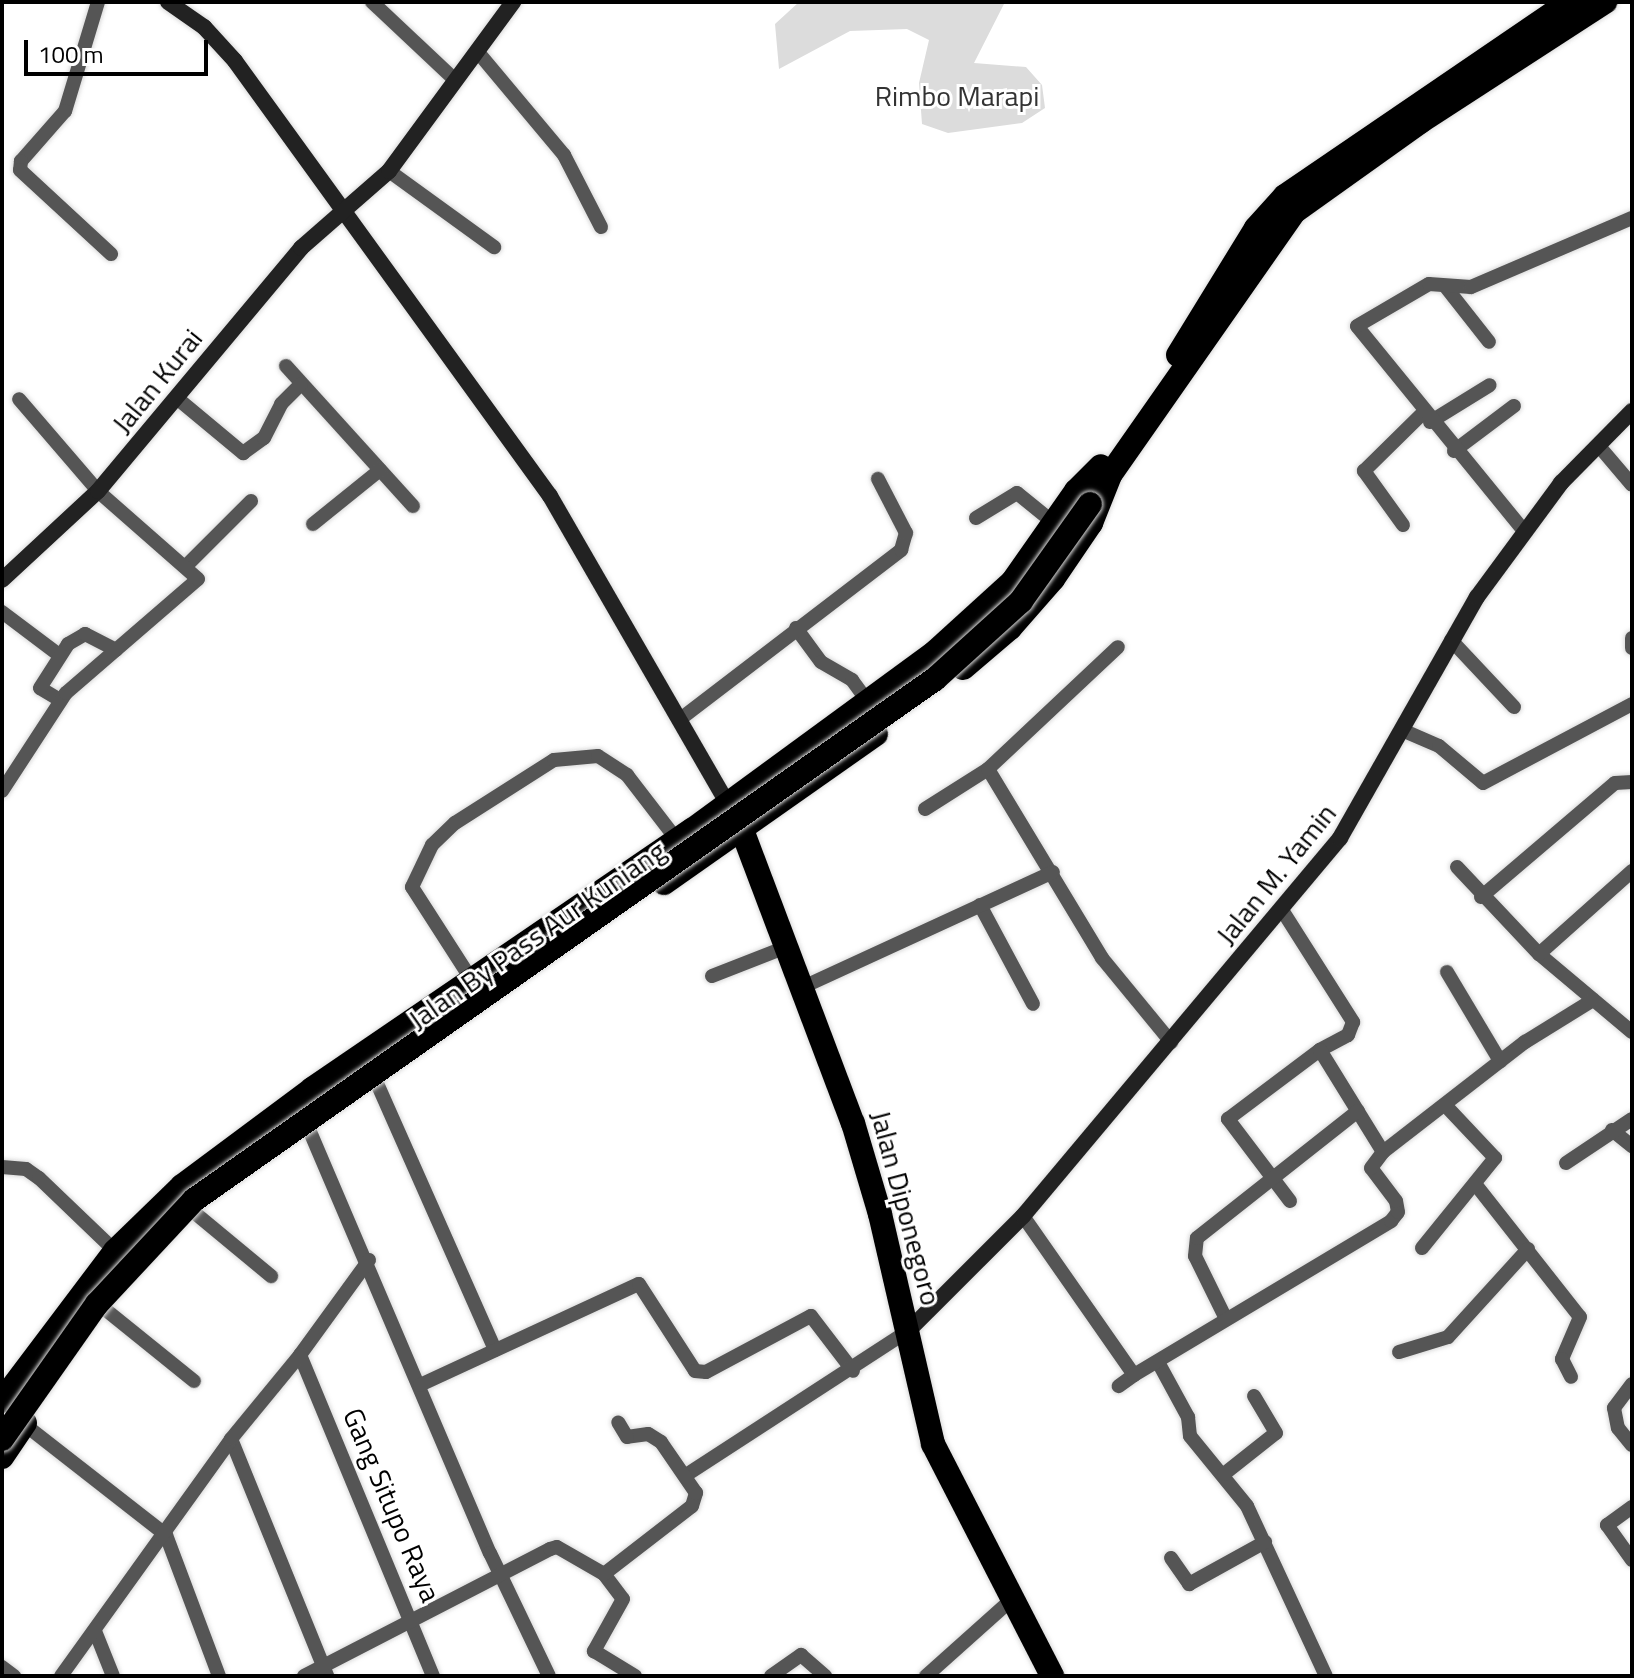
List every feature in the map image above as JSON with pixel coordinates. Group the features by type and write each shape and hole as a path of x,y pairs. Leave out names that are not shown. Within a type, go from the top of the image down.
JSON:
{"highway":[{"name":"Jalan By Pass Aur Kuniang","path":"2,1439 97,1304 194,1200 935,679 1021,601 1106,470 1294,212 1501,57 1569,2"},
{"name":"Jalan By Pass Aur Kuniang","path":"1501,57 1605,2"},
{"name":"Jalan By Pass Aur Kuniang","path":"2,1401 115,1251 224,1153 677,840 869,703 989,607 1054,523 1106,470"},
{"name":"Jalan By Pass Aur Kuniang","path":"13,1423 106,1310 195,1213 308,1127 742,830 927,697 1010,628 1078,545 1106,470"},
{"name":"Jalan By Pass Aur Kuniang","path":"2,1457 13,1423 122,1258 208,1176 928,672 1013,596 1086,500"},
{"name":"Jalan Diponegoro","path":"742,830 853,1123 909,1330 933,1444 1052,1676"},
{"path":"585,904 600,926"}],"street":[{"path":"98,2 65,111 21,161 20,170 111,254"},
{"path":"168,2 221,44 347,212 550,496 573,530 728,804"},
{"path":"372,2 455,80"},
{"name":"Jalan Kurai","path":"2,580 98,491 178,399 301,248 347,212 389,171 513,2"},
{"path":"477,51 564,155 601,227"},
{"path":"389,171 494,247"},
{"path":"1524,531 1426,418 1357,326 1429,284 1471,287 1632,218"},
{"path":"1445,286 1489,342"},
{"path":"286,366 413,506"},
{"path":"178,399 243,453 264,438 281,404 301,384"},
{"path":"1403,525 1364,471 1426,418 1490,385"},
{"path":"2,791 60,700 194,586 198,579 98,491 19,399"},
{"path":"1454,451 1514,406"},
{"name":"Jalan M. Yamin","path":"909,1330 1023,1216 1282,910 1360,811 1451,640 1524,531 1598,445 1632,411"},
{"path":"1598,445 1632,485"},
{"path":"313,524 380,470"},
{"path":"679,720 906,542 878,479"},
{"path":"976,518 1017,493 1054,523"},
{"path":"186,566 251,501"},
{"path":"2,612 58,654"},
{"path":"796,628 821,662 852,680 869,703"},
{"path":"60,700 40,688 58,654 85,634 116,650"},
{"path":"1632,638 1632,648"},
{"path":"1451,640 1514,707"},
{"path":"925,809 988,769 1118,647"},
{"path":"1402,730 1439,746 1483,783 1632,704"},
{"path":"473,982 412,887 432,845 455,823 554,760 598,756 627,775 677,840"},
{"path":"988,769 1053,872 1102,958 1171,1042"},
{"path":"1481,897 1615,783 1632,782"},
{"path":"1457,867 1481,897 1539,954 1632,1032"},
{"path":"1539,954 1632,871"},
{"path":"803,987 1053,872"},
{"path":"1619,882 1632,893"},
{"path":"980,905 1033,1004"},
{"path":"1282,910 1353,1022 1348,1035 1320,1050 1228,1119 1290,1201"},
{"path":"712,976 786,947"},
{"path":"1447,972 1500,1061"},
{"path":"1119,1386 1391,1221 1398,1212 1396,1201 1371,1168 1383,1152 1500,1061 1593,1000"},
{"path":"1320,1050 1383,1152"},
{"path":"376,1081 495,1350"},
{"path":"1422,1248 1495,1158 1446,1106"},
{"path":"1226,1319 1193,1247 1270,1177 1358,1111"},
{"path":"1566,1163 1632,1119"},
{"path":"308,1127 369,1260 499,1573 549,1676"},
{"path":"1612,1130 1632,1146"},
{"path":"2,1167 26,1169 39,1178 115,1251"},
{"path":"1476,1185 1580,1317 1562,1359 1571,1377"},
{"path":"195,1213 271,1276"},
{"path":"1023,1216 1134,1375"},
{"path":"1399,1352 1448,1337 1528,1249"},
{"path":"61,1676 166,1535 231,1439 300,1355 369,1260"},
{"path":"420,1385 639,1284 695,1371 706,1372 811,1316 853,1371"},
{"path":"106,1310 194,1381"},
{"path":"686,1475 853,1371 909,1330"},
{"name":"Gang Situpo Raya","path":"300,1355 433,1676"},
{"path":"1158,1362 1188,1417 1190,1436 1224,1474 1265,1542 1326,1676"},
{"path":"1632,1384 1614,1408 1618,1428 1632,1445"},
{"path":"1224,1474 1276,1433 1254,1396"},
{"path":"604,1574 692,1506 696,1493 686,1475 653,1435 627,1437 618,1422"},
{"path":"13,1423 166,1535 219,1676"},
{"path":"231,1439 325,1671"},
{"path":"1632,1507 1607,1525 1632,1560"},
{"path":"1171,1558 1189,1584 1265,1542"},
{"path":"304,1676 325,1671 411,1618 557,1547 604,1574 623,1599 594,1651 635,1676"},
{"path":"926,1676 1012,1599"},
{"path":"95,1631 113,1676"},
{"path":"771,1676 801,1655 825,1676"},
{"path":"2,1667 14,1676"}],"green space":[{"name":"Rimbo Marapi","path":"799,2 1005,2 974,63 1026,67 1042,85 1045,108 1022,123 948,133 922,124 919,83 929,40 907,29 850,31 779,69 775,24"}]}
